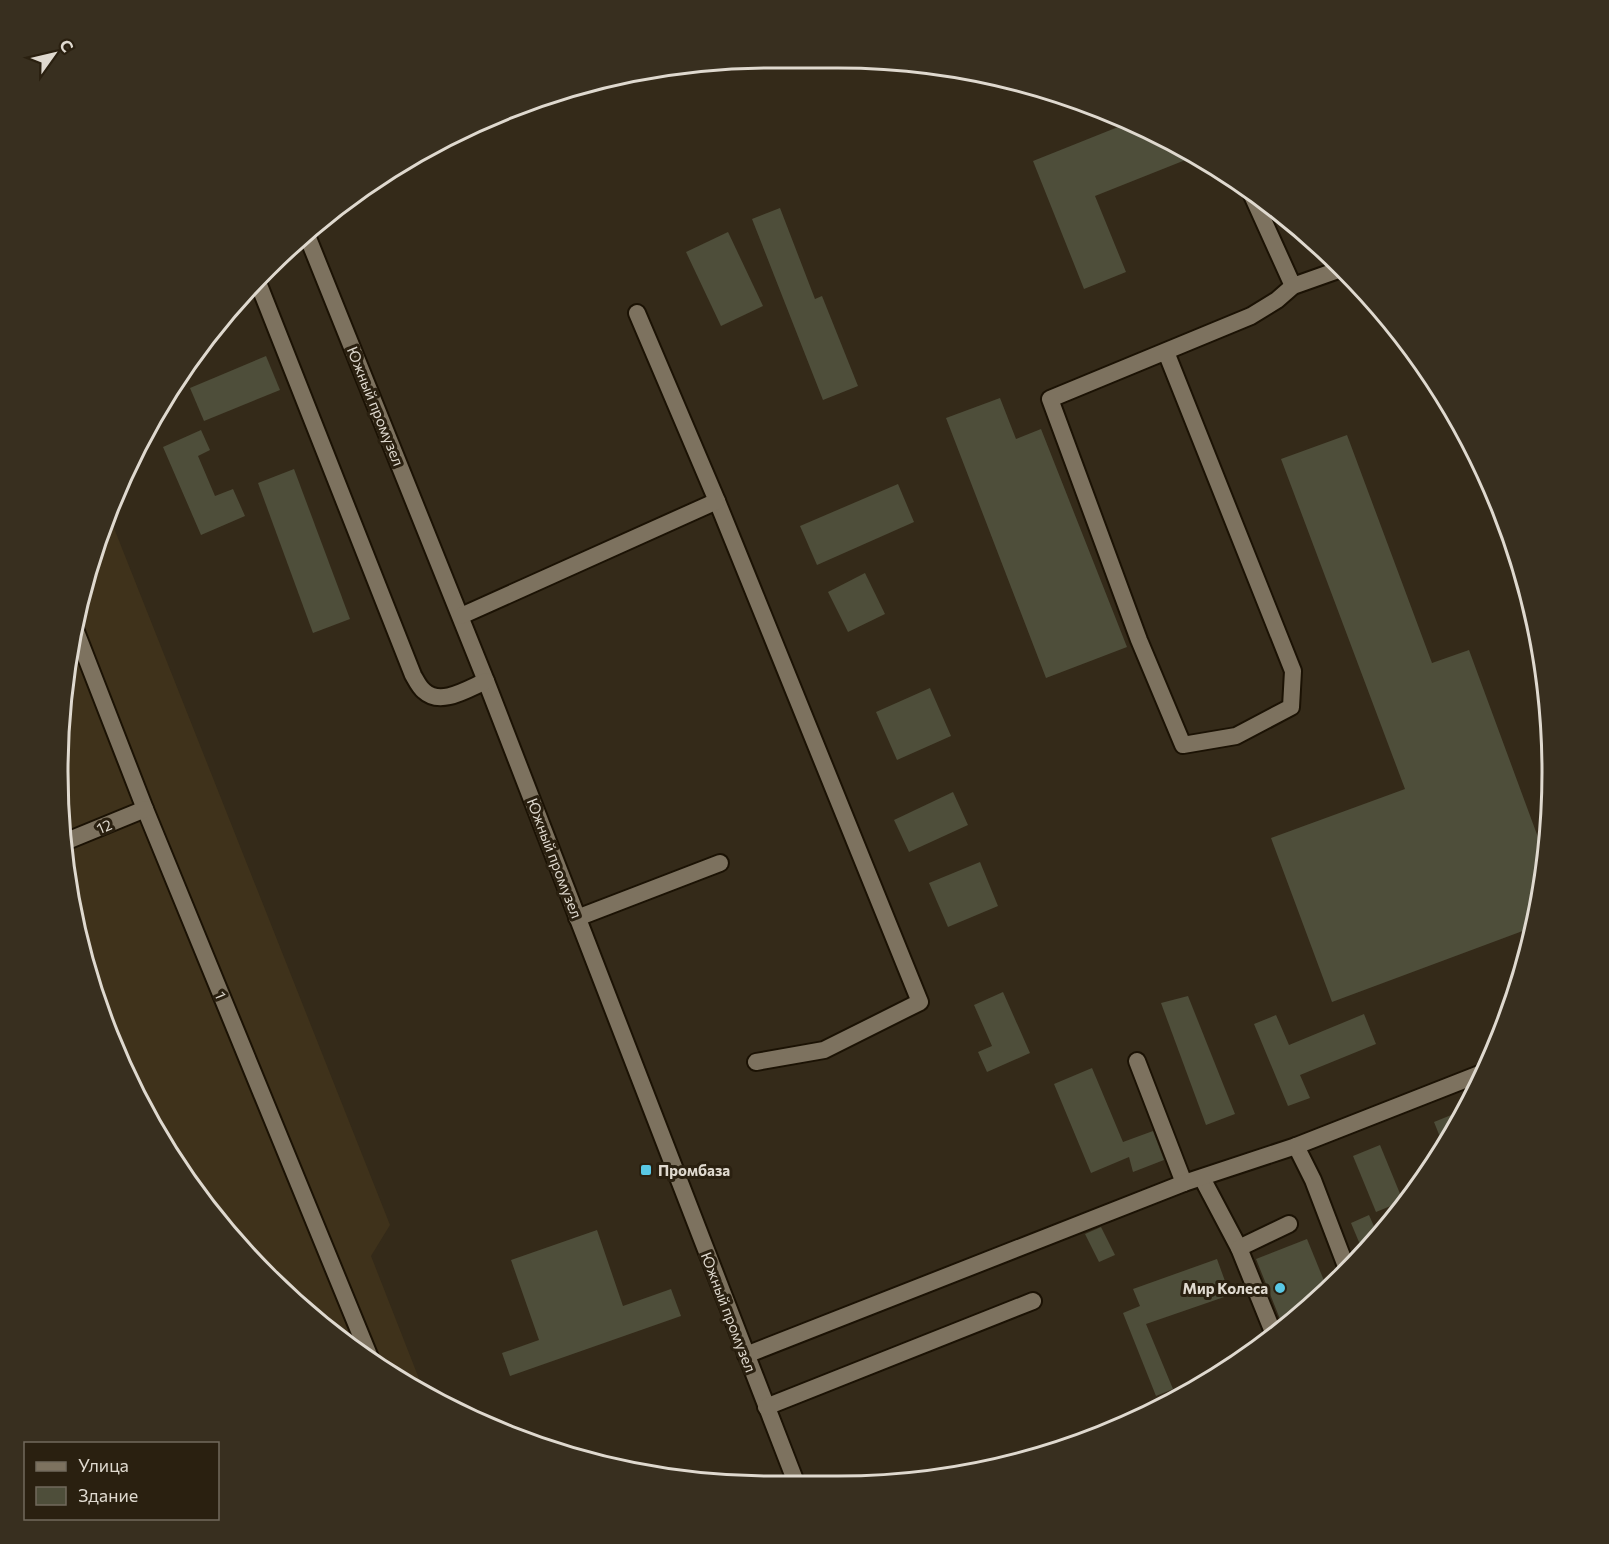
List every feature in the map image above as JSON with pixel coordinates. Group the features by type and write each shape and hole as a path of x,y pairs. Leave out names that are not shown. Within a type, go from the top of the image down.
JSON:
{"street":[{"path":"1257,207 1293,286"},
{"name":"Южный промузел","path":"309,241 461,616 793,1476"},
{"path":"1166,352 1293,671 1291,706 1236,736 1183,745 1139,640 1050,399 1251,316 1277,300 1293,286 1333,272"},
{"path":"260,288 413,675 422,690 431,696 441,698 486,681"},
{"path":"637,313 717,501 920,1002 824,1050 756,1062"},
{"path":"461,616 717,501"},
{"name":"1","path":"80,642 145,809 366,1347"},
{"name":"12","path":"71,840 145,809"},
{"path":"578,918 720,863"},
{"path":"1137,1061 1184,1183"},
{"path":"746,1355 1184,1183 1296,1146 1473,1076"},
{"path":"1296,1146 1313,1180 1344,1261"},
{"path":"1202,1178 1239,1248 1271,1327"},
{"path":"1239,1248 1289,1224"},
{"path":"766,1407 1033,1301"}],"shaded area":[{"path":"113,525 390,1225 371,1256 420,1382 381,1358 307,1302 242,1237 186,1163 162,1124 121,1042 105,998 81,909 69,818 68,772 69,726 81,635 92,590"}],"building":[{"path":"1119,127 1185,160 1095,196 1126,272 1084,289 1033,161"},
{"path":"780,208 815,299 822,296 858,386 823,400 752,219"},
{"path":"728,232 763,306 721,326 686,252"},
{"path":"266,356 280,390 204,421 190,388"},
{"path":"1000,398 1016,439 1041,429 1127,647 1046,678 946,418"},
{"path":"201,430 210,450 198,456 215,496 233,489 245,516 201,535 163,447"},
{"path":"1347,435 1432,663 1469,650 1538,837 1523,931 1332,1002 1271,838 1405,789 1281,459"},
{"path":"294,469 350,619 313,633 258,483"},
{"path":"898,484 914,522 817,565 800,526"},
{"path":"865,573 885,614 848,632 828,592"},
{"path":"930,688 951,736 897,760 876,712"},
{"path":"953,792 968,825 909,852 894,820"},
{"path":"980,862 998,906 948,927 929,883"},
{"path":"1003,992 1030,1053 987,1072 978,1052 992,1046 974,1005"},
{"path":"1188,996 1235,1114 1206,1125 1161,1003"},
{"path":"1364,1014 1376,1044 1300,1075 1310,1098 1288,1106 1254,1024 1276,1015 1289,1045"},
{"path":"1092,1068 1123,1142 1153,1131 1164,1160 1133,1172 1129,1157 1091,1173 1054,1084"},
{"path":"1452,1115 1440,1136 1434,1122"},
{"path":"1380,1145 1400,1195 1393,1205 1376,1212 1353,1156"},
{"path":"1369,1215 1375,1228 1360,1244 1351,1223"},
{"path":"1101,1227 1115,1255 1099,1262 1085,1234"},
{"path":"597,1230 623,1306 671,1289 681,1316 510,1376 502,1353 539,1340 511,1260"},
{"path":"1307,1239 1324,1281 1280,1320 1256,1259"},
{"path":"1217,1259 1230,1295 1146,1324 1173,1389 1156,1396 1123,1313 1140,1306 1133,1289"}],"place":[{"name":"Промбаза","path":"646,1170"},
{"name":"Мир Колеса","path":"1280,1288"}]}
